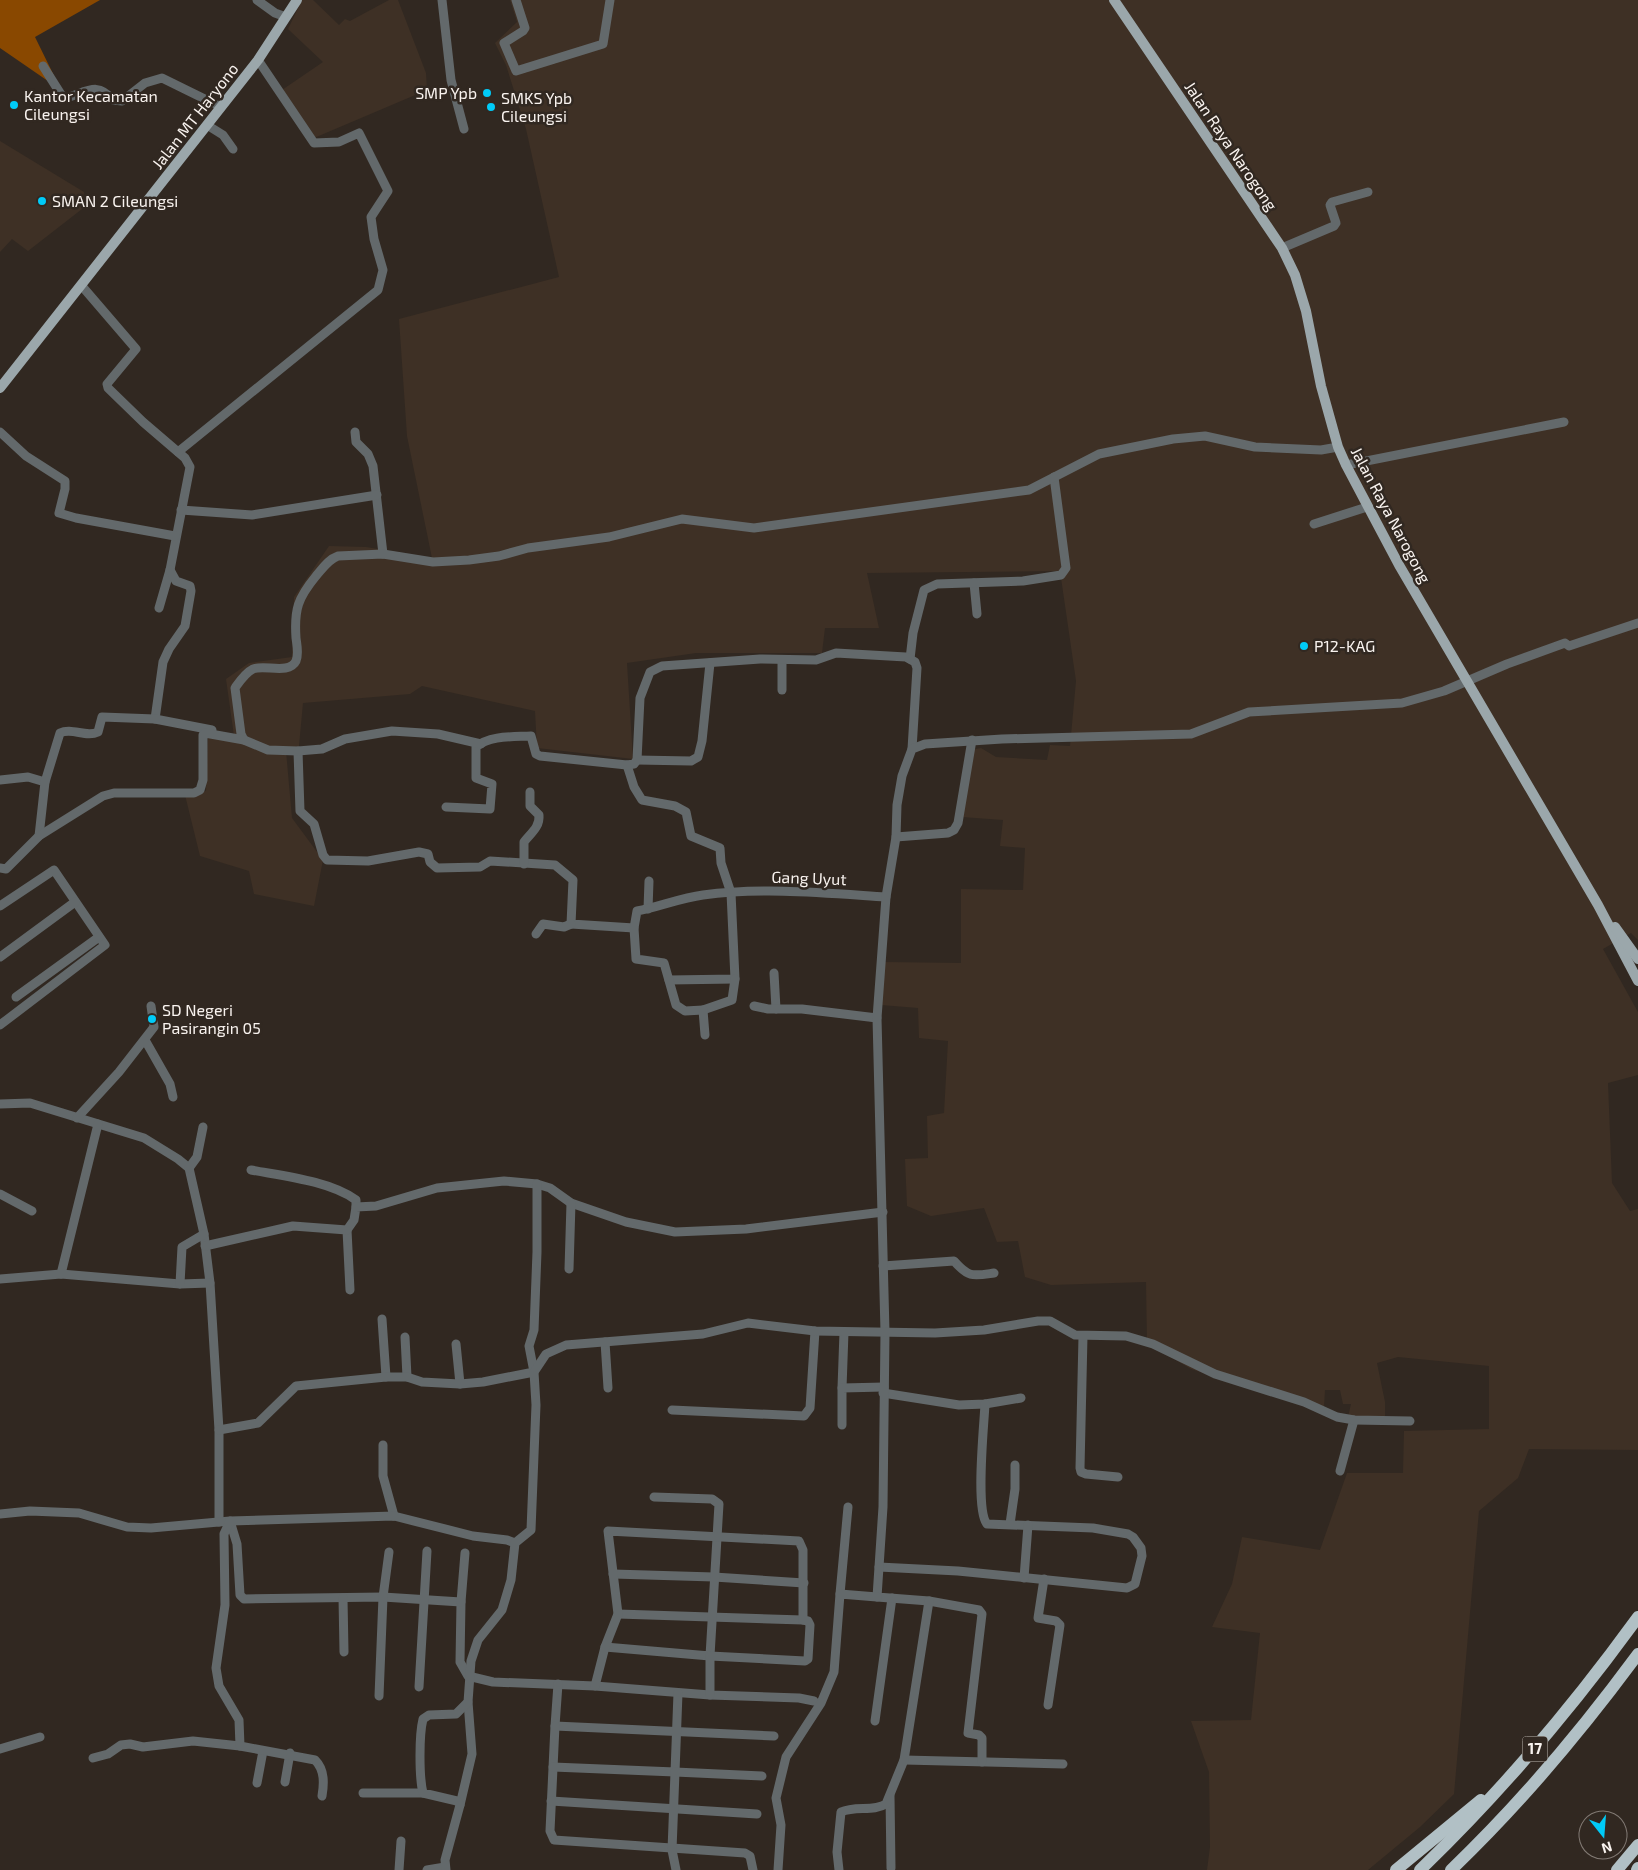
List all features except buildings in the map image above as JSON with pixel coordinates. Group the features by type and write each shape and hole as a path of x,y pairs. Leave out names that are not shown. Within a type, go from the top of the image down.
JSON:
{"highway":[{"name":"17","path":"1420,1870 1467,1824 1564,1715 1638,1617"},
{"name":"17","path":"1451,1870 1483,1839 1532,1785 1581,1728 1638,1654"},
{"path":"1396,1870 1515,1771"},
{"path":"1617,1870 1638,1845"}],"main road":[{"name":"Jalan MT Haryono","path":"0,388 258,60 297,0"},
{"name":"Jalan Raya Narogong","path":"1114,0 1282,248 1295,275 1306,311 1321,386 1338,447 1346,465 1367,508 1598,905 1638,981"},
{"name":"Jalan Raya Narogong","path":"1598,905 1638,959"}],"street":[{"path":"258,0 274,13 286,18"},
{"path":"442,0 451,80 464,130"},
{"path":"516,0 525,28 523,32 504,43 516,71 603,44 610,0"},
{"path":"178,452 378,290 383,270 374,239 371,217 388,191 359,133 339,142 314,143 258,60"},
{"path":"43,66 62,96 66,98 98,88 104,90 113,100 122,101 145,84 162,78 221,107"},
{"path":"208,125 223,135 233,149"},
{"path":"1282,248 1334,226 1336,223 1330,205 1332,202 1368,192"},
{"path":"81,286 136,349 107,384 108,388 178,452 190,467 175,536 170,570 159,608"},
{"path":"1346,465 1564,422"},
{"path":"0,432 26,456 65,481 59,513 76,518 175,536"},
{"path":"355,432 356,442 371,460 377,495 383,554"},
{"path":"242,737 235,688 243,676 254,668 288,668 295,663 298,655 297,605 302,593 333,558 344,555 383,554 433,562 469,560 528,548 609,537 682,519 754,528 1029,490 1099,454 1173,439 1205,436 1255,447 1321,450 1338,447"},
{"path":"910,659 913,633 924,590 937,584 1023,582 1061,575 1066,568 1054,477"},
{"path":"181,510 252,515 377,495"},
{"path":"1314,524 1367,508"},
{"path":"156,719 163,662 169,649 186,626 192,591 190,586 176,581 170,570"},
{"path":"974,583 977,614"},
{"path":"912,748 925,744 972,740 1135,734 1192,734 1249,712 1402,702 1467,682 1507,664 1565,644 1569,646 1638,623"},
{"path":"446,807 490,809 492,784 484,783 476,778 476,747 507,737 531,736 538,755 627,765 634,764 637,760 640,698 650,672 662,666 816,660 836,653 900,656 915,662 917,668 912,748 902,776 899,795 896,836 886,897 877,1018 885,1332 882,1507 877,1597"},
{"path":"782,660 782,690"},
{"path":"637,760 692,761 698,757 702,741 710,663"},
{"path":"39,836 45,782 60,733 65,730 93,734 98,732 102,717 156,719 242,737 268,750 298,751 322,749 352,737 392,731 438,734 481,744"},
{"path":"0,868 6,869 39,836 109,794 194,793 200,790 203,780 204,733 242,737"},
{"path":"896,836 948,833 954,830 958,823 972,740"},
{"path":"298,751 300,811 314,825 324,857 327,860 368,861 419,852 428,854 430,862 438,868 480,868 490,861 555,865 570,875 573,880 571,924"},
{"path":"627,765 634,787 642,800 676,806 686,812 691,836 720,848 721,863 731,893 735,979 732,1000 703,1010 685,1011 676,1005 664,963 636,959 634,928 637,911 648,909 649,881"},
{"path":"0,780 28,777 45,782"},
{"path":"524,864 524,842 538,825 539,819 539,815 530,806 530,792"},
{"path":"0,906 54,870 105,945 0,1026"},
{"name":"Gang Uyut","path":"648,909 675,900 731,893 782,891 886,897"},
{"path":"0,957 75,902"},
{"path":"536,934 543,924 564,927 571,924 634,928"},
{"path":"31,1001 19,994 99,937"},
{"path":"774,972 776,1009"},
{"path":"669,980 735,979"},
{"path":"77,1118 120,1072 154,1027 151,1006"},
{"path":"754,1006 877,1018"},
{"path":"703,1010 705,1035"},
{"path":"144,1040 170,1084 174,1097"},
{"path":"0,1104 30,1103 144,1138 189,1168 204,1234 210,1283 220,1430 220,1522"},
{"path":"61,1274 98,1124"},
{"path":"189,1168 197,1157 203,1127"},
{"path":"251,1170 304,1180 348,1194 356,1200 354,1220 347,1230 350,1290"},
{"path":"356,1207 376,1206 437,1188 504,1181 537,1184 550,1188 571,1203 626,1222 675,1232 746,1229 883,1212"},
{"path":"427,1870 445,1869 472,1754 468,1676 478,1640 502,1610 511,1580 515,1543 531,1530 536,1405 534,1372 529,1346 534,1330 538,1252 537,1184"},
{"path":"0,1194 32,1211"},
{"path":"569,1269 571,1203"},
{"path":"205,1246 293,1226 347,1230"},
{"path":"180,1284 182,1247 204,1234"},
{"path":"883,1266 954,1261 964,1272 972,1276 994,1273"},
{"path":"0,1278 61,1274 180,1284 210,1283"},
{"path":"382,1319 386,1377"},
{"path":"220,1430 258,1423 296,1386 386,1377 407,1377 422,1382 460,1384 483,1382 534,1372 546,1354 566,1346 703,1334 748,1323 815,1331 885,1332 984,1330 1038,1321 1056,1322 1064,1330 1083,1336 1126,1336 1153,1344 1215,1374 1304,1402 1325,1413 1354,1420 1410,1421"},
{"path":"672,1410 804,1416 810,1408 815,1331"},
{"path":"842,1425 844,1332"},
{"path":"1083,1336 1080,1468 1081,1472 1086,1474 1118,1477"},
{"path":"405,1337 407,1377"},
{"path":"605,1342 608,1388"},
{"path":"456,1344 460,1384"},
{"path":"842,1388 884,1390 959,1405 985,1404 1022,1398"},
{"path":"879,1567 1131,1587 1135,1584 1142,1556 1141,1548 1133,1537 1128,1534 1093,1528 987,1524 984,1520 981,1499 985,1404"},
{"path":"1340,1471 1354,1420"},
{"path":"383,1444 383,1476 394,1516"},
{"path":"1010,1524 1015,1489 1015,1465"},
{"path":"654,1497 716,1501 719,1508 710,1656 710,1695"},
{"path":"778,1870 781,1824 776,1798 786,1757 821,1703 834,1672 848,1507"},
{"path":"0,1514 30,1511 79,1513 127,1527 151,1528 230,1521 394,1516 473,1536 507,1540 515,1543"},
{"path":"230,1521 234,1528 237,1544 240,1595 244,1599 383,1596 461,1602"},
{"path":"230,1521 224,1534 225,1605 216,1668 219,1686 239,1720 240,1746"},
{"path":"1024,1578 1028,1525"},
{"path":"595,1686 605,1648 618,1614 608,1531 717,1535 799,1541 804,1550 803,1620"},
{"path":"419,1687 427,1551"},
{"path":"379,1696 383,1596 388,1552"},
{"path":"466,1552 461,1602 460,1662 468,1676 493,1682 595,1686 710,1695 799,1698 814,1701"},
{"path":"613,1574 714,1577 804,1583"},
{"path":"1044,1579 1038,1618 1056,1622 1060,1625 1048,1705"},
{"path":"840,1594 929,1600 979,1610 982,1614 968,1733 979,1735 982,1738 982,1762"},
{"path":"343,1598 344,1652"},
{"path":"875,1722 892,1598"},
{"path":"839,1870 837,1852 841,1812 851,1808 880,1808 886,1804 904,1760 929,1600"},
{"path":"605,1648 710,1656 805,1661 808,1659 810,1625 808,1621 618,1614"},
{"path":"558,1684 550,1831 554,1840 672,1850 745,1853 750,1856 753,1870"},
{"path":"676,1870 672,1850 678,1693"},
{"path":"423,1793 420,1777 420,1730 423,1719 428,1715 456,1714 468,1702"},
{"path":"555,1726 774,1736"},
{"path":"0,1749 40,1737"},
{"path":"93,1758 108,1754 121,1745 130,1744 143,1747 193,1741 290,1754 316,1760 321,1765 324,1784 322,1796"},
{"path":"257,1783 264,1751"},
{"path":"285,1782 290,1754"},
{"path":"904,1760 1063,1764"},
{"path":"553,1767 762,1776"},
{"path":"363,1793 423,1793 457,1801 460,1805"},
{"path":"890,1796 891,1868"},
{"path":"552,1801 757,1814"},
{"path":"399,1870 401,1841"}],"shaded area":[{"path":"0,0 100,0 35,37 61,90 0,48"},
{"path":"302,0 313,0 339,25 345,19 350,21 389,0 398,0 426,73 427,90 314,138 282,90 323,62 288,29"},
{"path":"510,0 1638,0 1638,940 1631,933 1603,949 1638,1012 1638,1075 1608,1083 1612,1183 1630,1211 1638,1209 1638,1450 1529,1449 1518,1478 1479,1511 1454,1794 1420,1827 1368,1870 1207,1870 1210,1847 1209,1772 1191,1721 1251,1720 1260,1633 1212,1627 1232,1584 1242,1537 1320,1550 1347,1473 1403,1473 1404,1431 1489,1429 1489,1366 1398,1357 1377,1363 1385,1402 1385,1420 1347,1421 1351,1404 1343,1404 1340,1390 1325,1390 1324,1407 1284,1399 1191,1369 1147,1343 1146,1282 1051,1285 1025,1277 1018,1241 997,1242 984,1208 931,1216 907,1206 905,1159 928,1158 927,1116 944,1113 948,1041 919,1038 918,1008 881,1005 883,962 961,963 961,889 1023,890 1025,848 1000,846 1003,820 962,817 971,750 981,748 996,757 1047,760 1050,745 1070,746 1076,681 1060,571 867,573 879,628 825,628 822,653 696,653 627,663 633,759 537,748 535,711 422,686 410,694 303,703 299,746 286,751 292,818 323,860 314,906 254,894 249,871 200,856 185,795 206,791 208,737 234,736 226,679 249,663 292,657 294,597 329,546 366,547 432,558 407,436 399,319 559,277 526,129 506,65 495,43 517,22"},
{"name":"SMAN 2 Cileungsi","path":"0,141 84,192 82,209 28,251 12,239 0,252"}],"place":[{"name":"SMP Ypb","path":"487,93"},
{"name":"Kantor Kecamatan Cileungsi","path":"14,105"},
{"name":"SMKS Ypb Cileungsi","path":"491,107"},
{"name":"SMAN 2 Cileungsi","path":"42,201"},
{"name":"P12-KAG","path":"1304,646"},
{"name":"SD Negeri Pasirangin 05","path":"152,1019"}]}
